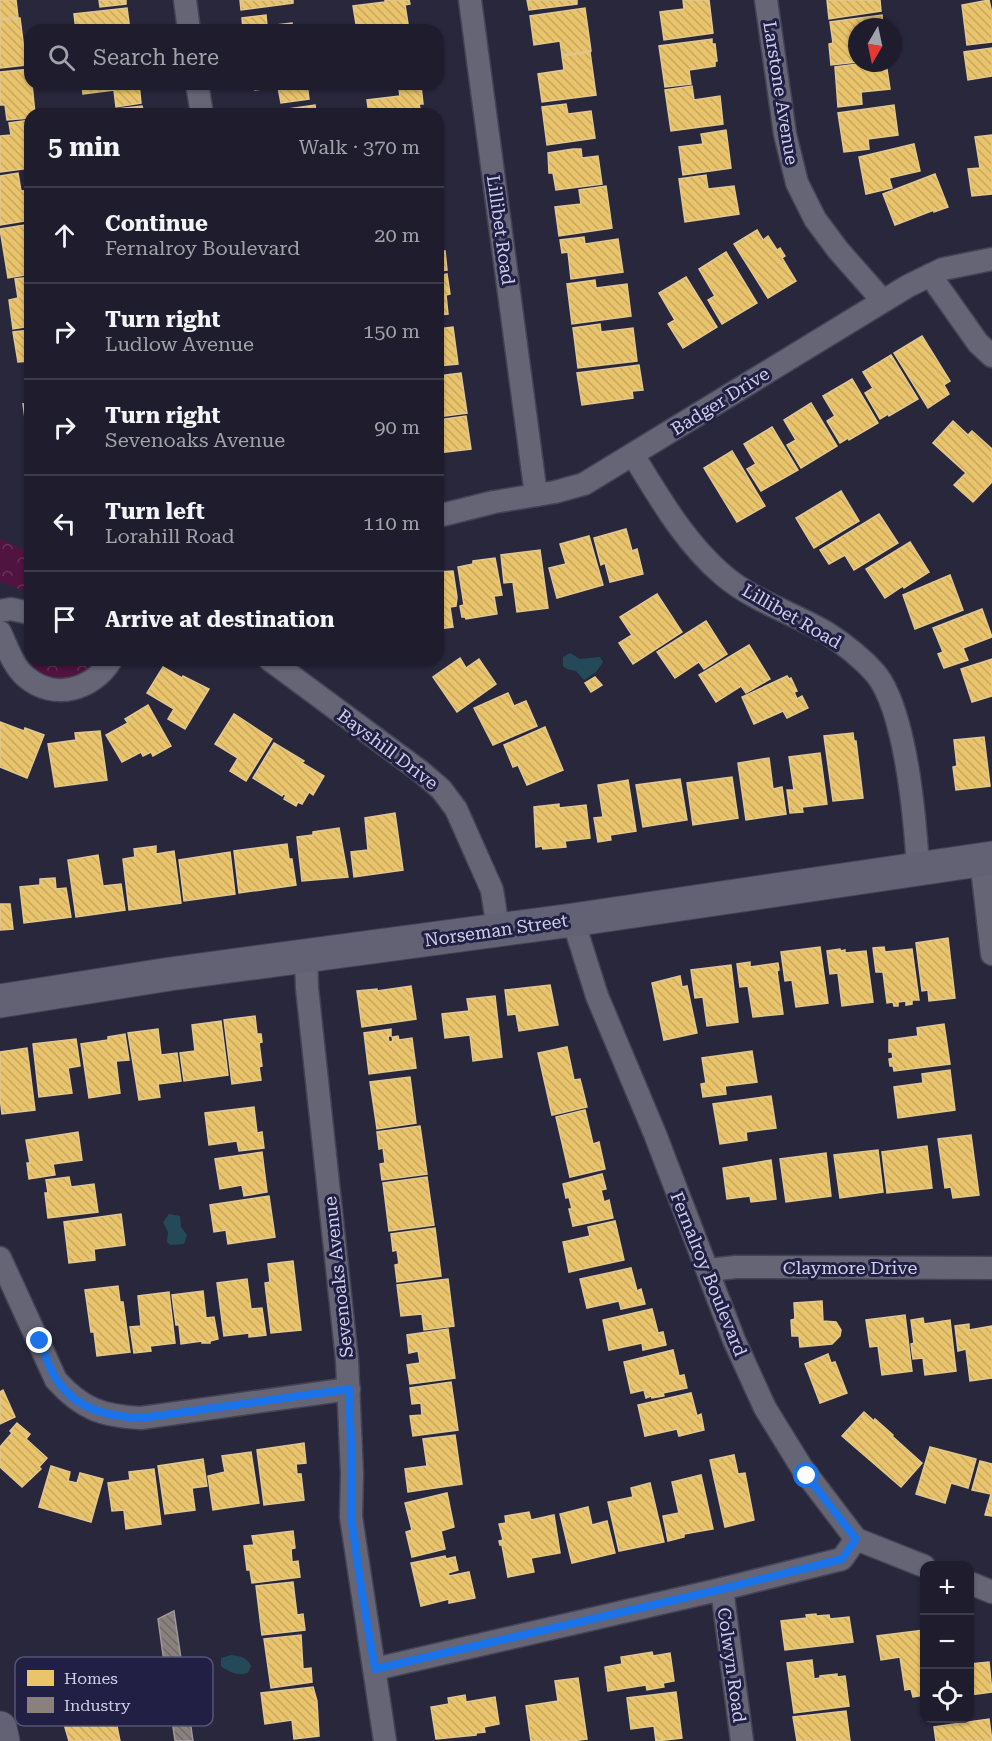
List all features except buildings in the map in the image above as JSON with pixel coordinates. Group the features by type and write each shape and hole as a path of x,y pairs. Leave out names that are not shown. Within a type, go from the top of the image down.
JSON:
{"street":[{"path":"185,0 188,24"},
{"name":"Lillibet Road","path":"470,0 536,495"},
{"name":"Larstone Avenue","path":"766,0 784,134 797,183 810,210 838,250 883,301"},
{"path":"198,90 201,108"},
{"name":"Badger Drive","path":"444,514 494,502 576,488 883,301 930,275 958,265 992,259"},
{"path":"930,275 978,343 992,356"},
{"name":"Lillibet Road","path":"633,455 691,542 723,576 826,633 861,658 876,674 893,705 903,745 915,826 918,868"},
{"path":"0,611 11,609 24,612"},
{"path":"0,632 16,665 40,686 59,690 77,689 93,681 107,666"},
{"name":"Bayshill Drive","path":"278,666 441,789 456,809 492,890 498,929"},
{"path":"986,859 992,954"},
{"name":"Norseman Street","path":"0,1001 170,974 573,920 986,859"},
{"name":"Fernalroy Boulevard","path":"573,920 597,996 734,1340 765,1408 802,1468 856,1539"},
{"name":"Sevenoaks Avenue","path":"306,956 307,988 349,1389 351,1517 385,1741"},
{"path":"0,1258 56,1380 70,1396 92,1410 114,1417 141,1418 349,1389"},
{"name":"Claymore Drive","path":"708,1270 736,1267 992,1268"},
{"path":"375,1669 842,1559 856,1539 920,1564"},
{"path":"974,1585 992,1592"},
{"name":"Colwyn Road","path":"722,1589 742,1741"},
{"path":"0,1728 3,1741"}],"green space":[{"path":"0,539 24,550 24,591 0,582"},
{"path":"29,666 91,666 81,674 64,679 46,676"}],"water":[{"path":"570,653 580,659 600,657 603,662 596,672 584,680 576,671 563,666 563,657"},
{"path":"169,1214 180,1216 181,1227 187,1235 184,1244 170,1245 167,1242 168,1232 163,1222"},
{"path":"231,1655 247,1661 251,1666 248,1673 234,1673 221,1666 221,1658"}],"route":[{"path":"40,1341 56,1380 70,1396 92,1410 114,1417 141,1418 349,1389 351,1517 375,1669 842,1559 856,1539 807,1476"}]}
